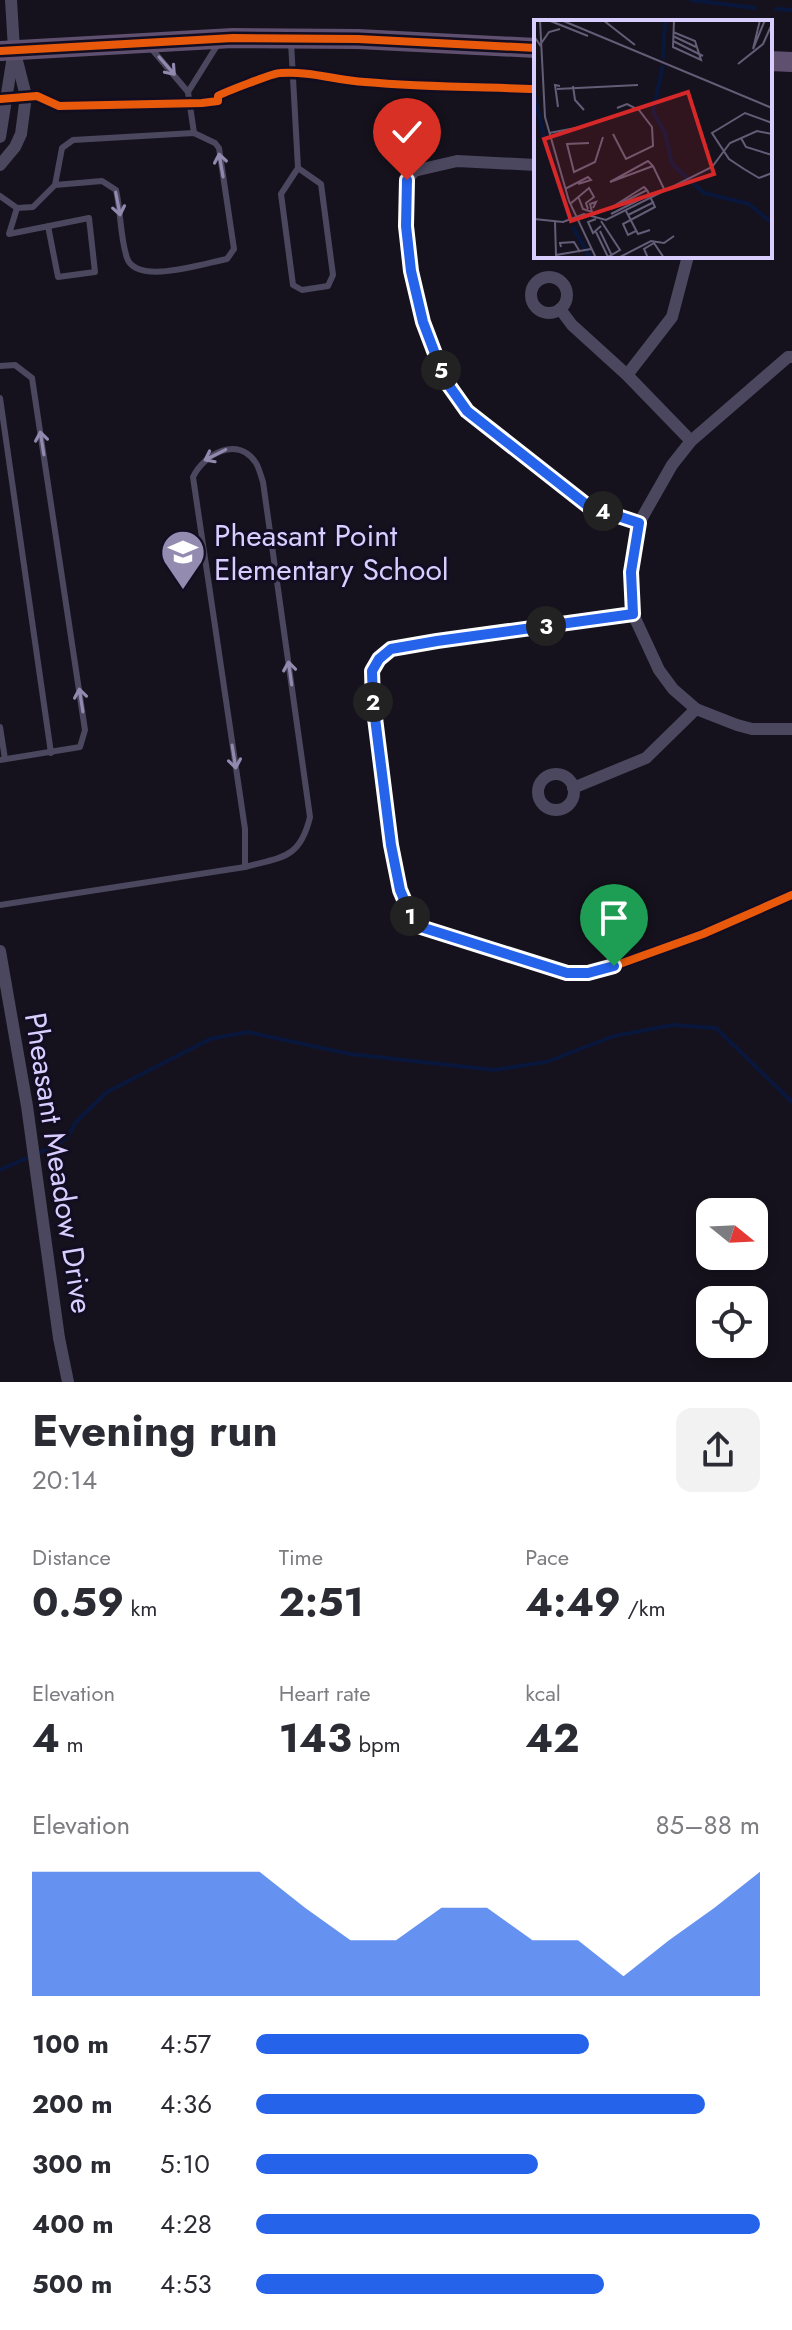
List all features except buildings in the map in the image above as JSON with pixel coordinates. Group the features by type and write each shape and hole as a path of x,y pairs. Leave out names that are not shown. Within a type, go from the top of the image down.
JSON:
{"main road":[{"path":"7,50 144,41 291,38 534,48"},
{"path":"772,61 792,62"}],"street":[{"path":"0,137 11,0"},
{"path":"0,165 21,134 26,96 7,50"},
{"path":"534,165 457,161 414,171 407,180 406,226 411,271 423,322 445,380 467,411 588,506 639,523"},
{"path":"627,375 672,317 687,258"},
{"path":"560,309 572,325 627,375 691,441"},
{"path":"791,355 691,441 672,465 639,523 631,572 633,614 659,670 673,689 696,709 752,729 792,729"},
{"path":"633,614 391,649 379,659 372,671 373,702 391,845 400,890 415,925 533,964 567,973 588,973 703,934 792,895"},
{"path":"573,788 646,758 696,709"},
{"name":"Pheasant Meadow Drive","path":"0,951 27,1106 59,1338 68,1382"}],"lane":[{"path":"291,38 298,168 281,194 293,285 302,290 328,286 333,275 321,184 298,168"},
{"path":"188,92 222,39"},
{"path":"144,41 188,92 194,133"},
{"path":"0,196 17,208 33,207 55,185 62,148 73,140 194,133 219,148 234,249 227,259 152,273 136,269 128,260 113,186 96,180 55,185"},
{"path":"9,234 17,208"},
{"path":"0,240 9,234 48,226 89,218 95,272 58,277 48,226"},
{"path":"0,366 15,365 32,378 85,730 80,747 2,760 0,727"},
{"path":"0,398 51,753"},
{"path":"0,905 245,867 281,858 295,850 305,839 310,817 263,482 255,462 243,452 226,449 211,454 198,466 193,477 211,616 245,829 245,867"}],"waterway":[{"path":"691,0 755,8"},
{"path":"776,9 792,10"},
{"path":"0,1170 59,1144 76,1122 107,1092 210,1039 247,1032 350,1054 494,1070 546,1062 614,1036 673,1025 716,1028 792,1102"}],"cycle path":[{"path":"0,51 233,38 358,39 534,48"},
{"path":"0,99 37,96 59,106 202,103 218,101 218,96 222,94 280,73 313,74 386,84 534,89"},
{"path":"633,614 391,649 379,659 372,671 373,702 391,845 400,890 415,925 533,964 567,973 588,973 703,934 792,895"}],"place":[{"name":"Pheasant Point Elementary School","path":"183,591"}],"route":[{"path":"407,180 406,226 411,271 423,322 445,380 467,411 588,506 639,523 631,572 633,614 391,649 379,659 372,671 373,702 391,845 400,890 415,925 567,973 588,973 614,966"}]}
